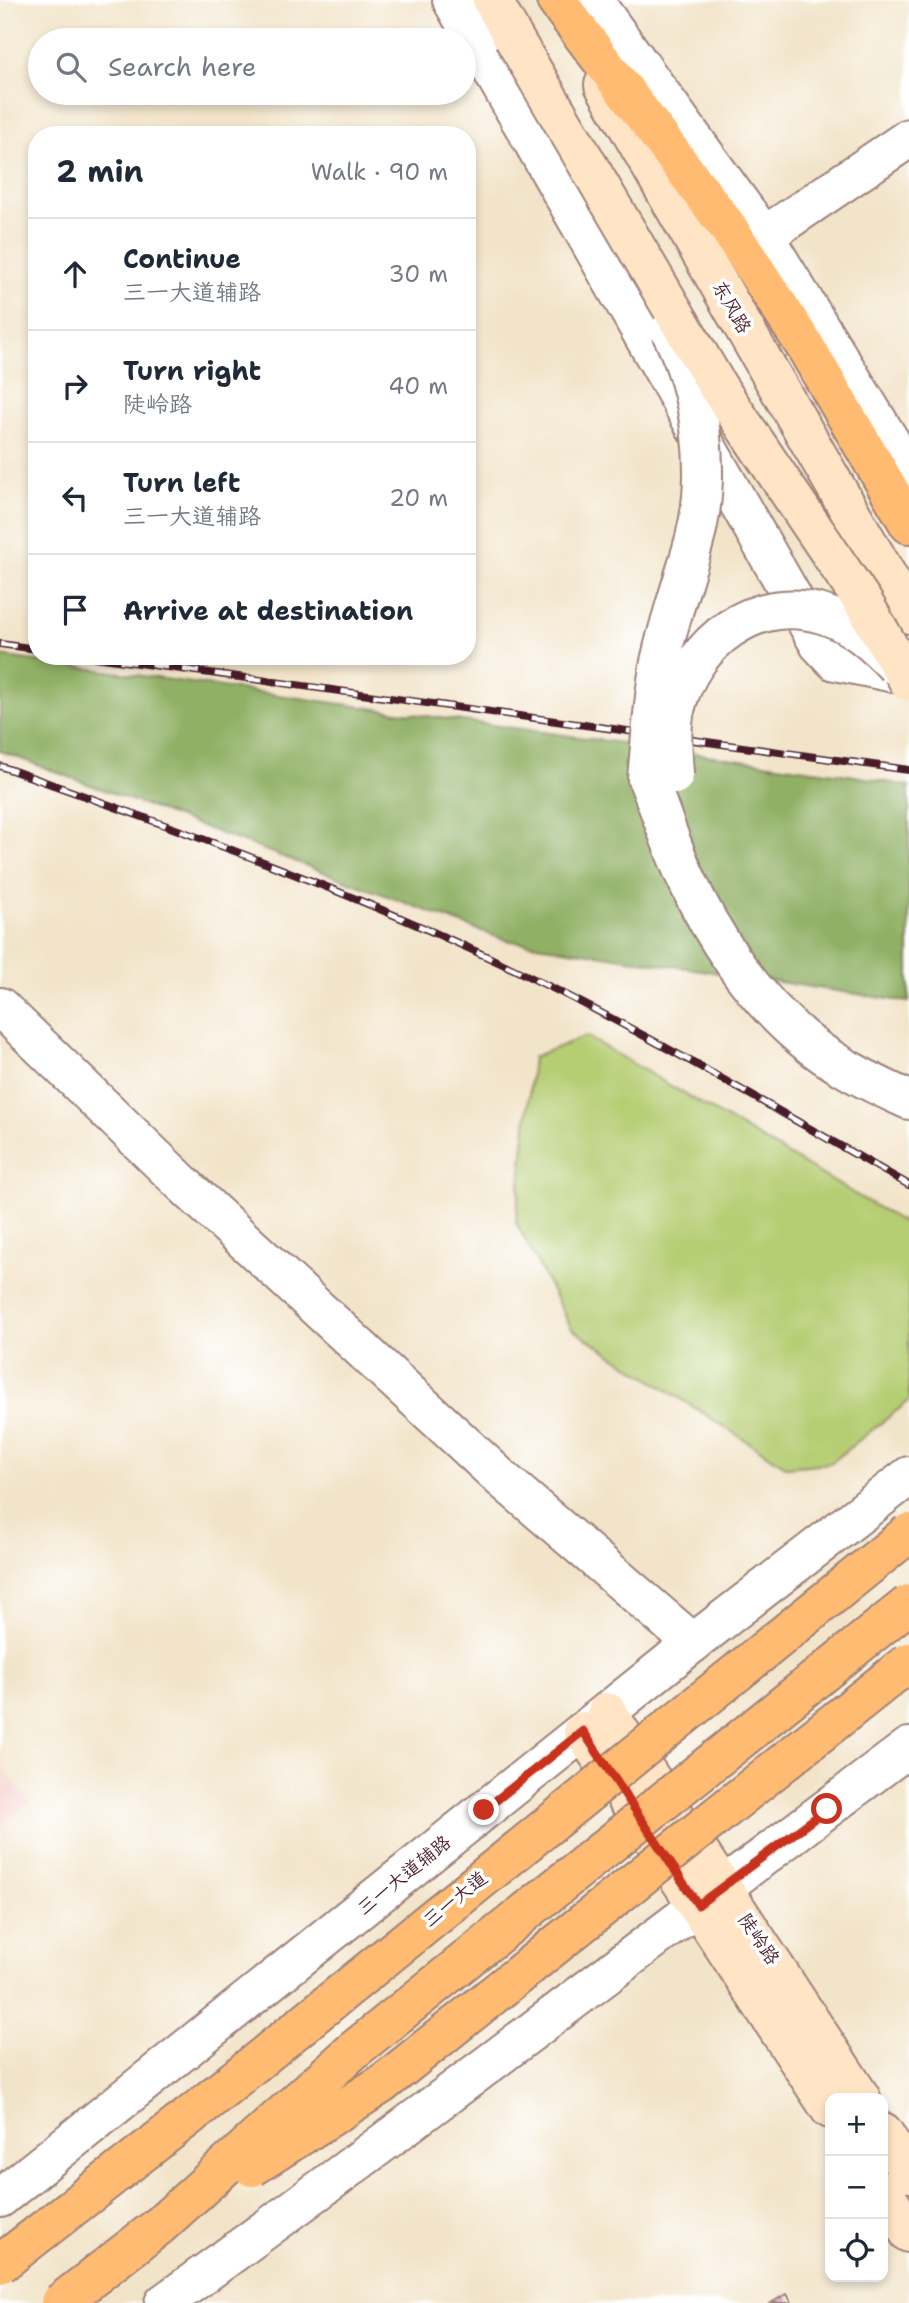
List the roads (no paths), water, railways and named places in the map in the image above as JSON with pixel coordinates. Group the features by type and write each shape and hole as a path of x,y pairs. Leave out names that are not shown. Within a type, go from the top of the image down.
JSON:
{"highway":[{"path":"555,0 727,226 804,346 909,524"},
{"name":"三一大道","path":"0,2264 192,2114 909,1534"},
{"path":"60,2303 159,2226 355,2049 909,1604"},
{"path":"159,2226 382,2084 909,1662"}],"main road":[{"path":"492,0 581,157 718,387 863,601 907,677"},
{"name":"东风路","path":"555,0 909,614"},
{"name":"陡岭路","path":"595,1721 711,1895 857,2093"},
{"name":"陡岭路","path":"711,1895 825,2100"},
{"path":"888,2140 909,2173"},
{"path":"888,2199 909,2233"}],"street":[{"path":"452,0 468,28"},
{"path":"593,0 764,236 909,472"},
{"path":"476,42 819,644 835,661 907,677"},
{"path":"764,236 909,138"},
{"path":"581,157 676,342 692,383 699,424 701,489 696,535 660,665 660,777 686,878 716,932 769,1006 803,1039 840,1063 909,1100"},
{"path":"907,677 857,631 823,614 785,609 744,620 709,644 695,662 675,708 672,744 660,777 703,864 750,948 807,1012 846,1042 909,1074"},
{"path":"0,1007 184,1185 481,1459 693,1643"},
{"name":"三一大道辅路","path":"0,2198 693,1643 909,1476"},
{"path":"164,2303 321,2190 909,1747"}],"railway":[{"path":"0,644 28,648"},
{"path":"153,665 909,770"},
{"path":"0,766 300,877 477,952 642,1035 909,1185"}]}
